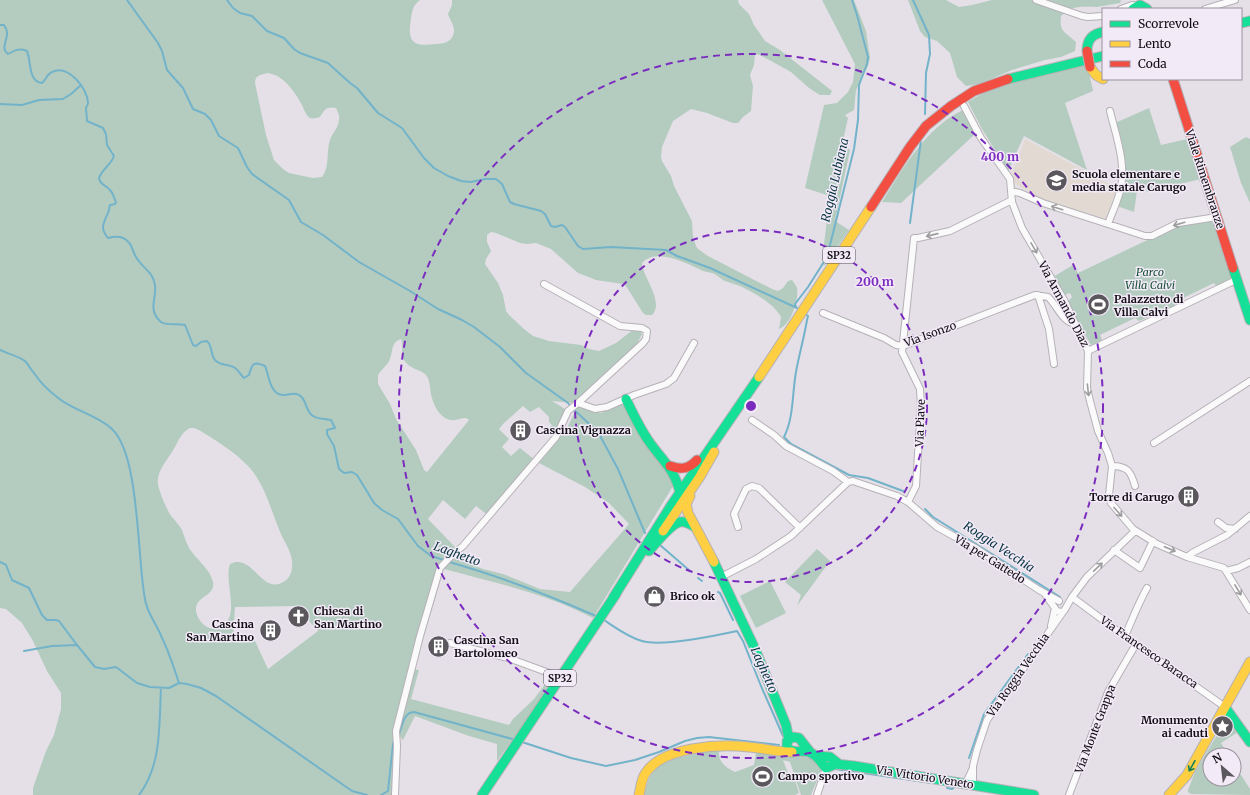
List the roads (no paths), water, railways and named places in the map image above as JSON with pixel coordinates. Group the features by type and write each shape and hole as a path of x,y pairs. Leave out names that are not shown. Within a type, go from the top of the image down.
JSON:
{"main road":[{"path":"1135,7 1143,6 1146,8"},
{"path":"1102,32 1096,33 1089,38 1086,45 1090,66 1094,73 1102,78"},
{"name":"SP32","path":"613,598 643,547 714,441 736,412 910,147 926,126 951,106 974,91 1010,78 1101,55"},
{"name":"Viale Rimembranze","path":"1173,80 1250,320"},
{"path":"626,399 650,443 670,466 677,480 680,493"},
{"name":"SP32","path":"482,795 604,611 694,485 715,451 736,412"},
{"path":"670,466 678,470 684,470 694,463 714,441"},
{"path":"694,485 692,494 687,501 686,508 695,528 714,562 764,668 794,745"},
{"path":"649,550 668,528 676,523 684,522 695,528"},
{"path":"1169,795 1187,775 1250,662"},
{"path":"1225,707 1250,742"},
{"path":"1214,727 1224,722 1239,726"},
{"name":"Via Vittorio Veneto","path":"639,795 642,781 649,769 659,761 674,754 712,746 771,750 794,745 826,762 891,771 1034,795"},
{"path":"477,795 510,754"}],"street":[{"path":"1036,0 1082,16 1102,16"},
{"path":"1208,8 1235,0"},
{"path":"1124,8 1132,5 1135,7"},
{"name":"Via Armando Diaz","path":"964,106 981,138 1007,174 1011,183 1012,200 1022,228 1064,300 1088,351 1088,388 1090,401 1098,431 1112,466 1109,499 1113,507 1135,531 1153,541 1187,556 1222,566 1226,571"},
{"path":"1108,224 1120,192 1122,175 1120,157 1110,111"},
{"path":"1011,191 1148,237 1178,223 1218,218"},
{"name":"Via Piave","path":"908,502 916,486 921,399 918,386 903,355 902,346 914,238 950,231 1012,200"},
{"path":"1088,351 1236,280"},
{"path":"395,795 397,746 396,733 420,636 440,568 468,540 556,437 568,411 646,339 647,332 642,328 620,326 544,284"},
{"path":"1054,364 1049,329 1038,295 1048,296 1065,318 1071,323 1075,324"},
{"name":"Via Isonzo","path":"823,313 902,346 1038,295"},
{"path":"578,403 595,408 601,408 666,384 674,378 694,343"},
{"path":"1154,443 1250,381"},
{"name":"Via per Gattedo","path":"752,420 774,435 786,446 833,471 848,482 853,481 897,496 908,502 937,527 976,549 1044,593 1060,601"},
{"path":"1112,466 1124,468 1129,471 1135,486"},
{"path":"721,577 745,565 774,547 800,528 848,482"},
{"path":"738,527 734,516 735,511 746,489 752,486 759,488 800,528"},
{"path":"1187,556 1219,540 1250,516"},
{"path":"1218,522 1226,528 1235,529"},
{"name":"Via Roggia Vecchia","path":"969,784 982,731 987,720 1087,577 1135,531"},
{"path":"1114,550 1140,568 1153,541"},
{"path":"1250,562 1238,568 1226,571 1250,610"},
{"path":"1125,636 1139,602 1147,588"},
{"name":"Via per Gattedo","path":"1044,593 1055,607"},
{"path":"1060,601 1065,602 1064,610 1057,611 1055,607 1056,603 1060,601 1072,597"},
{"name":"Via Francesco Baracca","path":"1072,597 1225,707"},
{"name":"Via Roggia Vecchia","path":"1050,630 1055,607"},
{"path":"450,643 511,660 560,677"},
{"name":"Via Monte Grappa","path":"1069,795 1108,692 1136,644"},
{"path":"816,795 826,762"}],"waterway":[{"path":"127,0 158,43 162,51 167,70 183,88 193,109 205,114 211,120 219,136 238,148 252,174 289,200 301,222 323,235 359,262 438,309 474,327 500,347 526,373 568,403 598,432 618,469 645,533"},
{"path":"227,0 233,8 240,13 252,16 267,31 284,38 300,53 328,63 357,88 378,113 402,128 424,158 434,168 461,181 471,182 485,179 496,179 502,184 510,202 541,211 545,214 551,226 555,227 562,225 565,227 578,246 583,249 611,247 666,250 677,256 710,268 797,308"},
{"name":"Roggia Lubiana","path":"796,307 795,304 827,257 854,149 858,120 859,85 868,57 852,0"},
{"path":"913,0 929,35 930,54 926,73 925,114"},
{"name":"Laghetto","path":"0,25 4,25 7,31 4,47 6,52 8,54 17,50 27,51 34,79 42,83 52,72 58,70 64,71 76,79 84,90 88,102 86,108 87,121 103,128 106,134 107,145 114,156 99,178 102,184 111,191 116,202 115,204 110,205 103,224 103,229 108,238 120,237 129,242 138,260 152,277 155,285 153,308 154,313 161,322 185,325 193,345 196,346 201,342 207,341 214,359 221,364 233,367 244,378 249,375 254,364 256,363 265,366 273,389 276,392 284,395 299,395 302,397 310,414 315,417 331,420 335,428 327,430 327,434 334,446 339,469 344,473 352,472 357,475 374,503 382,510 398,519 418,546 431,556 444,560"},
{"path":"0,104 22,105 39,100 63,99 81,85"},
{"path":"910,223 921,140"},
{"path":"805,314 808,316 796,372 790,422 784,437 791,444 849,475 868,478 903,491"},
{"path":"0,350 25,361 42,383 54,395 70,406 106,424 112,429 121,442 128,461 133,484 142,581 146,604 167,649 179,683"},
{"name":"Roggia Vecchia","path":"925,509 933,517 1060,597"},
{"path":"660,545 690,571"},
{"path":"0,562 6,565 12,580 29,588 42,615 47,620 59,621 77,645 52,646 24,651"},
{"name":"Laghetto","path":"449,562 523,586 596,616"},
{"path":"698,578 702,581"},
{"path":"718,592 720,593 733,620"},
{"name":"Laghetto","path":"604,620 622,632 642,641 662,643 715,636 737,631 743,641 783,736"},
{"path":"77,645 95,667 104,669 116,667 137,683 150,687 169,688 179,683 201,688 216,696 352,791 367,795"},
{"name":"Roggia Vecchia","path":"969,758 984,714 1028,654"},
{"path":"139,795 152,771 156,757 161,688"},
{"path":"398,736 403,721 407,715 414,712 516,740"},
{"path":"522,742 571,758 606,766 635,760 697,738 709,737 779,745"},
{"path":"381,795 388,791 394,741"},
{"name":"Laghetto","path":"835,769 932,783"},
{"name":"Roggia Vecchia","path":"947,788 952,789 956,786"}],"place":[{"name":"Scuola elementare e media statale Carugo","path":"1057,180"},
{"name":"Palazzetto di Villa Calvi","path":"1099,305"},
{"name":"Cascina Vignazza","path":"520,430"},
{"name":"Torre di Carugo","path":"1189,497"},
{"name":"Brico ok","path":"654,596"},
{"name":"Chiesa di San Martino","path":"298,617"},
{"name":"Cascina San Martino","path":"270,630"},
{"name":"Cascina San Bartolomeo","path":"439,646"},
{"name":"Monumento ai caduti","path":"1223,726"},
{"name":"Campo sportivo","path":"763,776"}],"park label":[{"name":"Parco Villa Calvi","path":"1150,278"}]}
